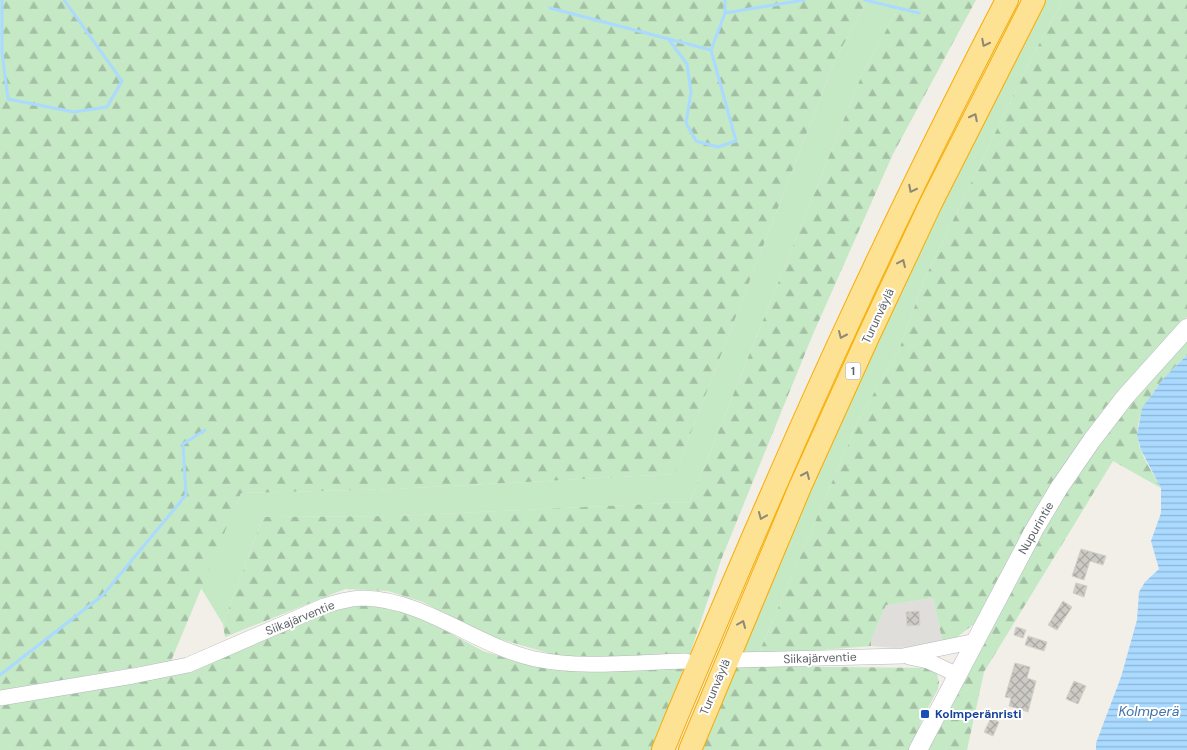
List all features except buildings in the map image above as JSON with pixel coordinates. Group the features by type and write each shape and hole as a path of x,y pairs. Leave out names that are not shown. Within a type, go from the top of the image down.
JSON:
{"highway":[{"name":"Turunväylä","path":"663,750 777,481 846,328 909,195 1007,0"},
{"name":"Turunväylä","path":"690,750 800,487 872,328 931,203 1034,0"}],"main road":[{"name":"Nupurintie","path":"918,750 1034,530 1086,448 1125,396 1187,328"}],"street":[{"name":"Siikajärventie","path":"0,698 188,665 324,606 363,598 398,604 444,622 509,652 536,659 593,663 686,661"},
{"path":"902,656 976,641"},
{"path":"902,656 928,661 958,675"},
{"name":"Siikajärventie","path":"738,660 902,656"}],"shaded area":[{"path":"933,598 943,643 924,647 893,648 871,646 871,640 886,605"}],"green space":[{"path":"0,0 868,0 835,60 675,474 395,489 241,493 171,661 0,691"},
{"path":"868,0 903,0 863,72 690,502 396,516 263,517 223,624 201,588 241,493 395,489 675,474 835,60"},
{"path":"903,0 976,0 893,154 813,334 721,560 690,654 619,658 558,656 483,634 423,602 388,591 345,589 225,637 223,624 263,517 396,516 690,502 863,72"},
{"path":"1046,0 1063,0 1031,59 925,278 899,350 859,419 758,655 742,654 848,405 886,323 964,160"},
{"path":"1063,0 1187,0 1187,317 1109,408 1025,535 974,624 957,637 943,643 933,598 886,605 871,640 871,646 758,655 859,419 899,350 925,278 1031,59"},
{"path":"1187,338 1187,355 1149,398 1138,423 1141,451 1161,488 1113,461 984,672 967,750 927,750 1006,598 1069,487 1114,421"},
{"path":"355,605 390,608 427,621 483,651 521,663 584,671 684,667 652,750 0,750 0,705 107,688 325,612"},
{"path":"735,666 930,668 937,674 939,682 938,689 922,719 913,750 702,750"}],"water":[{"name":"Kolmperä","path":"1187,355 1187,750 1096,750 1096,743 1121,677 1137,620 1139,592 1145,582 1159,569 1151,541 1161,513 1161,488 1141,450 1137,435 1142,408 1163,379"}],"waterway":[{"path":"2,0 2,52 8,99 74,112 107,107 122,81 64,0"},
{"path":"711,50 725,13 725,0"},
{"path":"725,13 804,0"},
{"path":"865,0 919,13"},
{"path":"550,8 711,50 736,141 718,147 696,141 686,123 691,92 687,64 669,40"},
{"path":"0,675 103,595 186,495 183,444 205,430"}],"place":[{"name":"Kolmperänristi","path":"925,714"}]}
